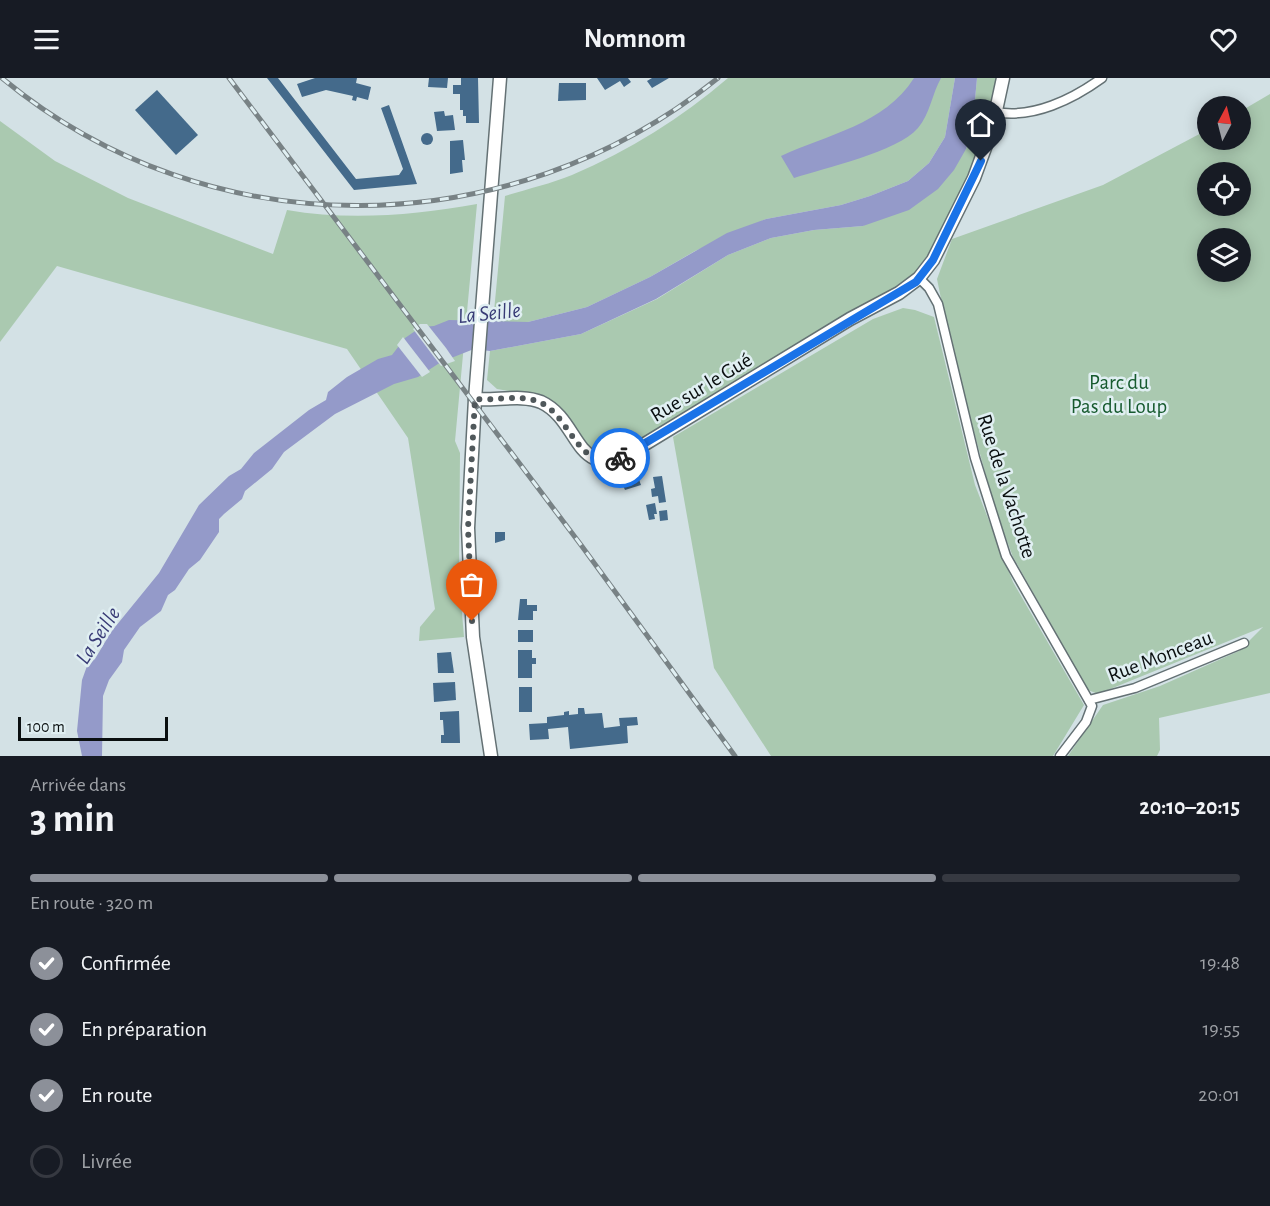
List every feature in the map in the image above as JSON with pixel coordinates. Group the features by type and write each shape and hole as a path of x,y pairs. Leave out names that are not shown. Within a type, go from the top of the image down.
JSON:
{"street":[{"path":"491,756 474,643 469,581 468,506 500,78"},
{"name":"Rue sur le Gué","path":"475,399 524,399 542,402 557,415 586,453 601,461 614,460 635,450 850,319 899,293 919,278 933,260 962,204 988,145 1003,78"},
{"path":"996,112 1040,110 1060,104 1102,78"},
{"name":"Rue de la Vachotte","path":"919,278 929,288 938,304 975,458 1006,555 1089,700"},
{"name":"Rue Monceau","path":"1089,700 1135,688 1244,643"},
{"path":"1060,756 1091,712 1092,706 1089,700"}],"green space":[{"path":"728,78 955,78 945,137 929,163 908,181 841,205 766,219 695,251 650,277 587,307 528,322 493,322 505,196 564,178 614,155 673,120"},
{"path":"977,78 998,78 976,162 953,217 939,243 903,286 617,455 603,456 589,451 557,407 519,393 497,389 487,380 490,351 581,334 657,299 728,255 771,238 814,230 863,226 966,149 972,132"},
{"name":"Parc du Pas du Loup","path":"1270,94 1270,693 1159,718 1160,750 1157,756 1068,756 1103,705 1160,686 1239,651 1263,627 1098,694 1088,690 1013,557 996,512 951,348 937,279 952,239 1103,185 1197,135 1197,150 1251,150 1251,105"},
{"path":"0,121 55,161 128,198 273,254 287,210 358,216 430,211 477,204 455,441 460,453 459,578 464,637 419,641 420,627 435,609 408,438 347,349 57,266 0,342"},
{"path":"903,308 934,317 975,485 1013,582 1084,705 1053,756 771,756 714,668 673,437 873,319"}],"water":[{"path":"914,78 941,78 922,122 908,137 878,152 794,178 781,156 871,118 902,94"},
{"path":"955,78 977,78 972,132 966,149 954,170 938,189 909,210 863,226 814,230 771,238 728,255 656,299 581,334 490,351 474,349 441,362 418,377 394,384 335,414 284,452 272,469 245,491 242,499 219,519 219,532 200,560 189,569 175,590 168,595 161,611 140,627 124,650 122,662 109,680 103,696 102,756 82,756 77,731 82,680 87,666 95,659 111,632 159,573 199,505 229,476 241,469 254,453 309,410 326,400 328,392 347,377 378,359 392,355 405,338 421,327 434,326 449,320 528,322 587,307 650,277 727,233 766,219 841,205 908,181 929,163 945,137"}],"pier":[{"path":"420,324 427,324 455,361 441,366 413,329"},
{"path":"403,337 430,372 422,377 397,345"}],"building":[{"path":"267,78 278,78 356,179 399,175 403,169 381,108 389,105 417,184 354,190"},
{"path":"315,78 357,78 356,83 371,87 368,100 357,97 356,101 352,100 353,96 326,90 302,97 297,84"},
{"path":"429,78 448,78 447,88 428,87"},
{"path":"461,78 478,78 479,123 466,123 466,116 463,116 463,110 460,110 460,94 453,94 453,85 461,85"},
{"path":"597,78 628,78 631,82 624,87 620,81 605,90"},
{"path":"652,78 669,78 652,88 647,81"},
{"path":"559,83 586,83 586,100 558,101"},
{"path":"157,90 198,135 176,155 135,110"},
{"path":"444,111 445,116 453,115 455,130 437,131 434,112"},
{"path":"429,133 433,139 429,145 425,145 421,137"},
{"path":"463,140 465,160 462,160 463,172 450,174 450,141"},
{"path":"632,474 637,474 641,485 625,490 621,481"},
{"path":"662,476 666,502 659,503 658,496 652,497 651,489 655,488 653,477"},
{"path":"655,503 657,514 654,514 655,519 649,520 646,505"},
{"path":"667,510 668,520 660,521 659,511"},
{"path":"495,532 505,532 505,540 495,543"},
{"path":"520,599 527,599 527,605 537,605 537,611 533,611 533,620 518,620"},
{"path":"518,630 533,630 533,642 518,642"},
{"path":"518,650 532,650 532,658 536,658 536,664 532,664 532,678 518,678"},
{"path":"451,652 454,673 438,673 437,653"},
{"path":"455,682 456,700 434,702 433,683"},
{"path":"519,687 532,687 532,712 519,712"},
{"path":"578,708 584,708 585,714 602,713 604,728 620,726 619,718 637,717 638,725 627,726 628,743 570,749 568,727 548,729 549,739 530,740 529,724 547,723 547,717 564,715 564,712 569,711 569,715 578,714"},
{"path":"459,711 460,743 441,743 441,735 444,735 440,712"}],"railway":[{"path":"2,78 84,134 172,174 265,198 360,206 455,197 547,173 636,133 718,78"},
{"path":"229,78 581,545 735,756"}],"way so far":[{"path":"472,621 468,528 475,399 524,399 542,402 557,415 582,450 590,457 607,462 620,458"}],"route":[{"path":"620,458 850,319 916,282 927,270 947,235 981,161"}],"water label":[{"name":"La Seille","path":"489,312"},
{"name":"La Seille","path":"97,635"}]}
